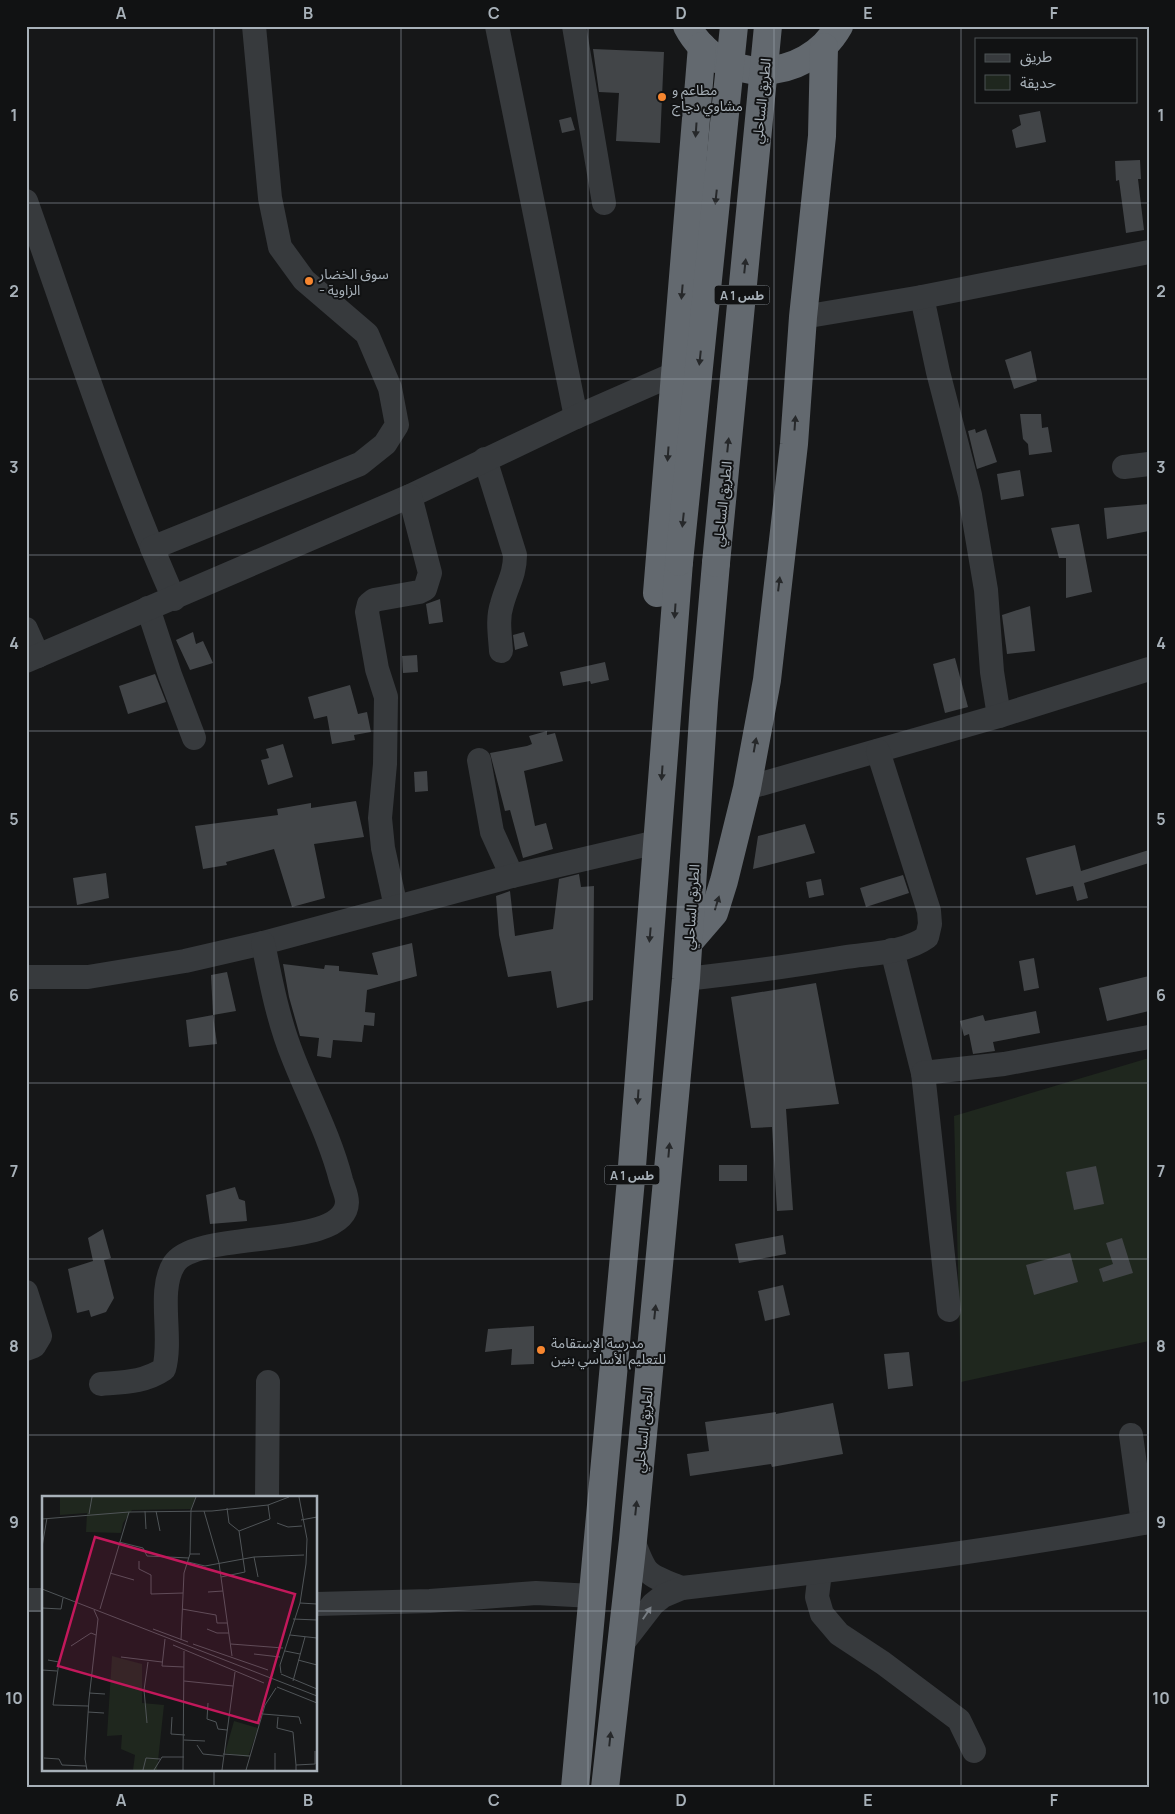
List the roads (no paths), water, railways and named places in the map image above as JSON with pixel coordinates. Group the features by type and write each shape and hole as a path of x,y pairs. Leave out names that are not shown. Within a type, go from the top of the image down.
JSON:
{"highway":[{"name":"A 1 طس","path":"574,1788 631,1179 679,562 734,26"},
{"name":"الطريق الساحلي","path":"605,1788 632,1540 686,979 704,702 768,26"},
{"path":"695,36 727,63 740,69 763,72 792,67 806,61 836,34"},
{"path":"689,942 714,913 747,788 766,680 794,444 803,317 822,136 836,34"},
{"path":"665,732 656,642 657,600 674,374 692,182 695,36"}],"street":[{"path":"152,548 360,464 385,444 397,425 390,388 367,334 304,280 280,247 270,198 254,26"},
{"path":"497,26 576,416"},
{"path":"574,26 604,203"},
{"path":"26,201 113,445 152,548 174,599"},
{"path":"803,317 922,297 1149,252"},
{"path":"922,297 938,372 970,495 986,590 992,672 999,716"},
{"path":"26,629 32,659 410,496 576,416 674,374"},
{"path":"485,459 515,555 515,571 502,604 499,622 501,651"},
{"path":"1124,467 1149,464"},
{"path":"396,907 383,848 380,818 385,764 386,697 378,669 367,612 369,604 374,600 419,592 428,583 430,573 410,496"},
{"path":"148,608 194,738"},
{"path":"747,788 999,716 1149,669"},
{"path":"686,979 772,969 892,950 917,945 928,937 930,918 878,751"},
{"path":"479,760 492,832 512,876"},
{"path":"26,976 88,977 185,961 263,943 512,876 657,842"},
{"path":"101,1384 139,1381 153,1376 164,1369 168,1356 168,1281 174,1264 186,1253 203,1248 298,1233 334,1223 345,1211 347,1201 338,1166 281,1025 263,943"},
{"path":"892,950 922,1073 948,1310"},
{"path":"922,1073 1004,1064 1149,1037"},
{"path":"26,1292 40,1336 38,1342 26,1349"},
{"path":"268,1382 268,1496"},
{"path":"619,1648 653,1604 663,1596 682,1588 820,1572 1053,1540 1146,1523 1131,1435"},
{"path":"632,1540 642,1567 647,1573 682,1588"},
{"path":"820,1572 817,1597 822,1614 839,1634 884,1663 959,1720 974,1751"},
{"path":"318,1604 430,1601 536,1593 593,1596"},
{"path":"26,1600 42,1600"}],"place":[{"name":"مطاعم و مشاوي دجاج","path":"662,97"},
{"name":"سوق الخضار - الزاوية","path":"309,281"},
{"name":"مدرسة اﻹستقامة للتعليم اﻷساسي بنين","path":"541,1350"}]}
